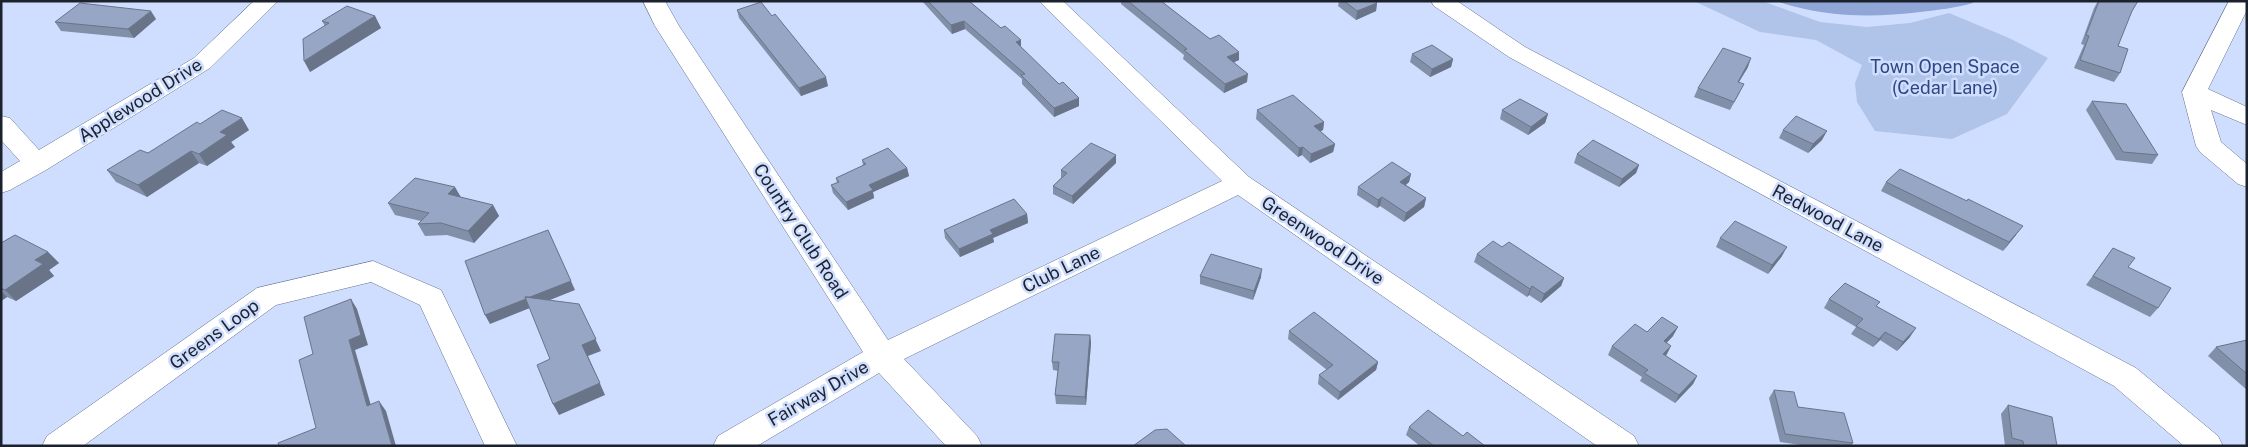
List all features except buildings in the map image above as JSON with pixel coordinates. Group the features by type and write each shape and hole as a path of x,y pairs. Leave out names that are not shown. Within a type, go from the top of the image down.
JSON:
{"street":[{"name":"Applewood Drive","path":"1,184 202,63 267,1"},
{"name":"Country Club Road","path":"654,1 667,26 882,356 966,446"},
{"name":"Greenwood Drive","path":"1050,1 1240,183 1623,446"},
{"name":"Redwood Lane","path":"1442,1 1516,52 2125,377 2207,446"},
{"path":"2240,1 2194,92 2209,146 2247,178"},
{"path":"2194,92 2247,116"},
{"path":"1,124 37,164"},
{"name":"Club Lane","path":"882,356 1240,183"},
{"name":"Greens Loop","path":"58,446 267,296 373,271 431,298 500,446"},
{"name":"Fairway Drive","path":"729,446 882,356"}],"green space":[{"name":"Town Open Space (Cedar Lane)","path":"1694,1 1762,1 1820,22 1867,27 1910,23 1949,13 2009,38 2048,58 2007,114 1952,139 1875,131 1857,102 1855,83 1862,65 1816,40 1760,32"}],"shaded area":[{"path":"1776,1 1972,1 1973,3 1953,8 1901,14 1847,15 1812,10"}]}
